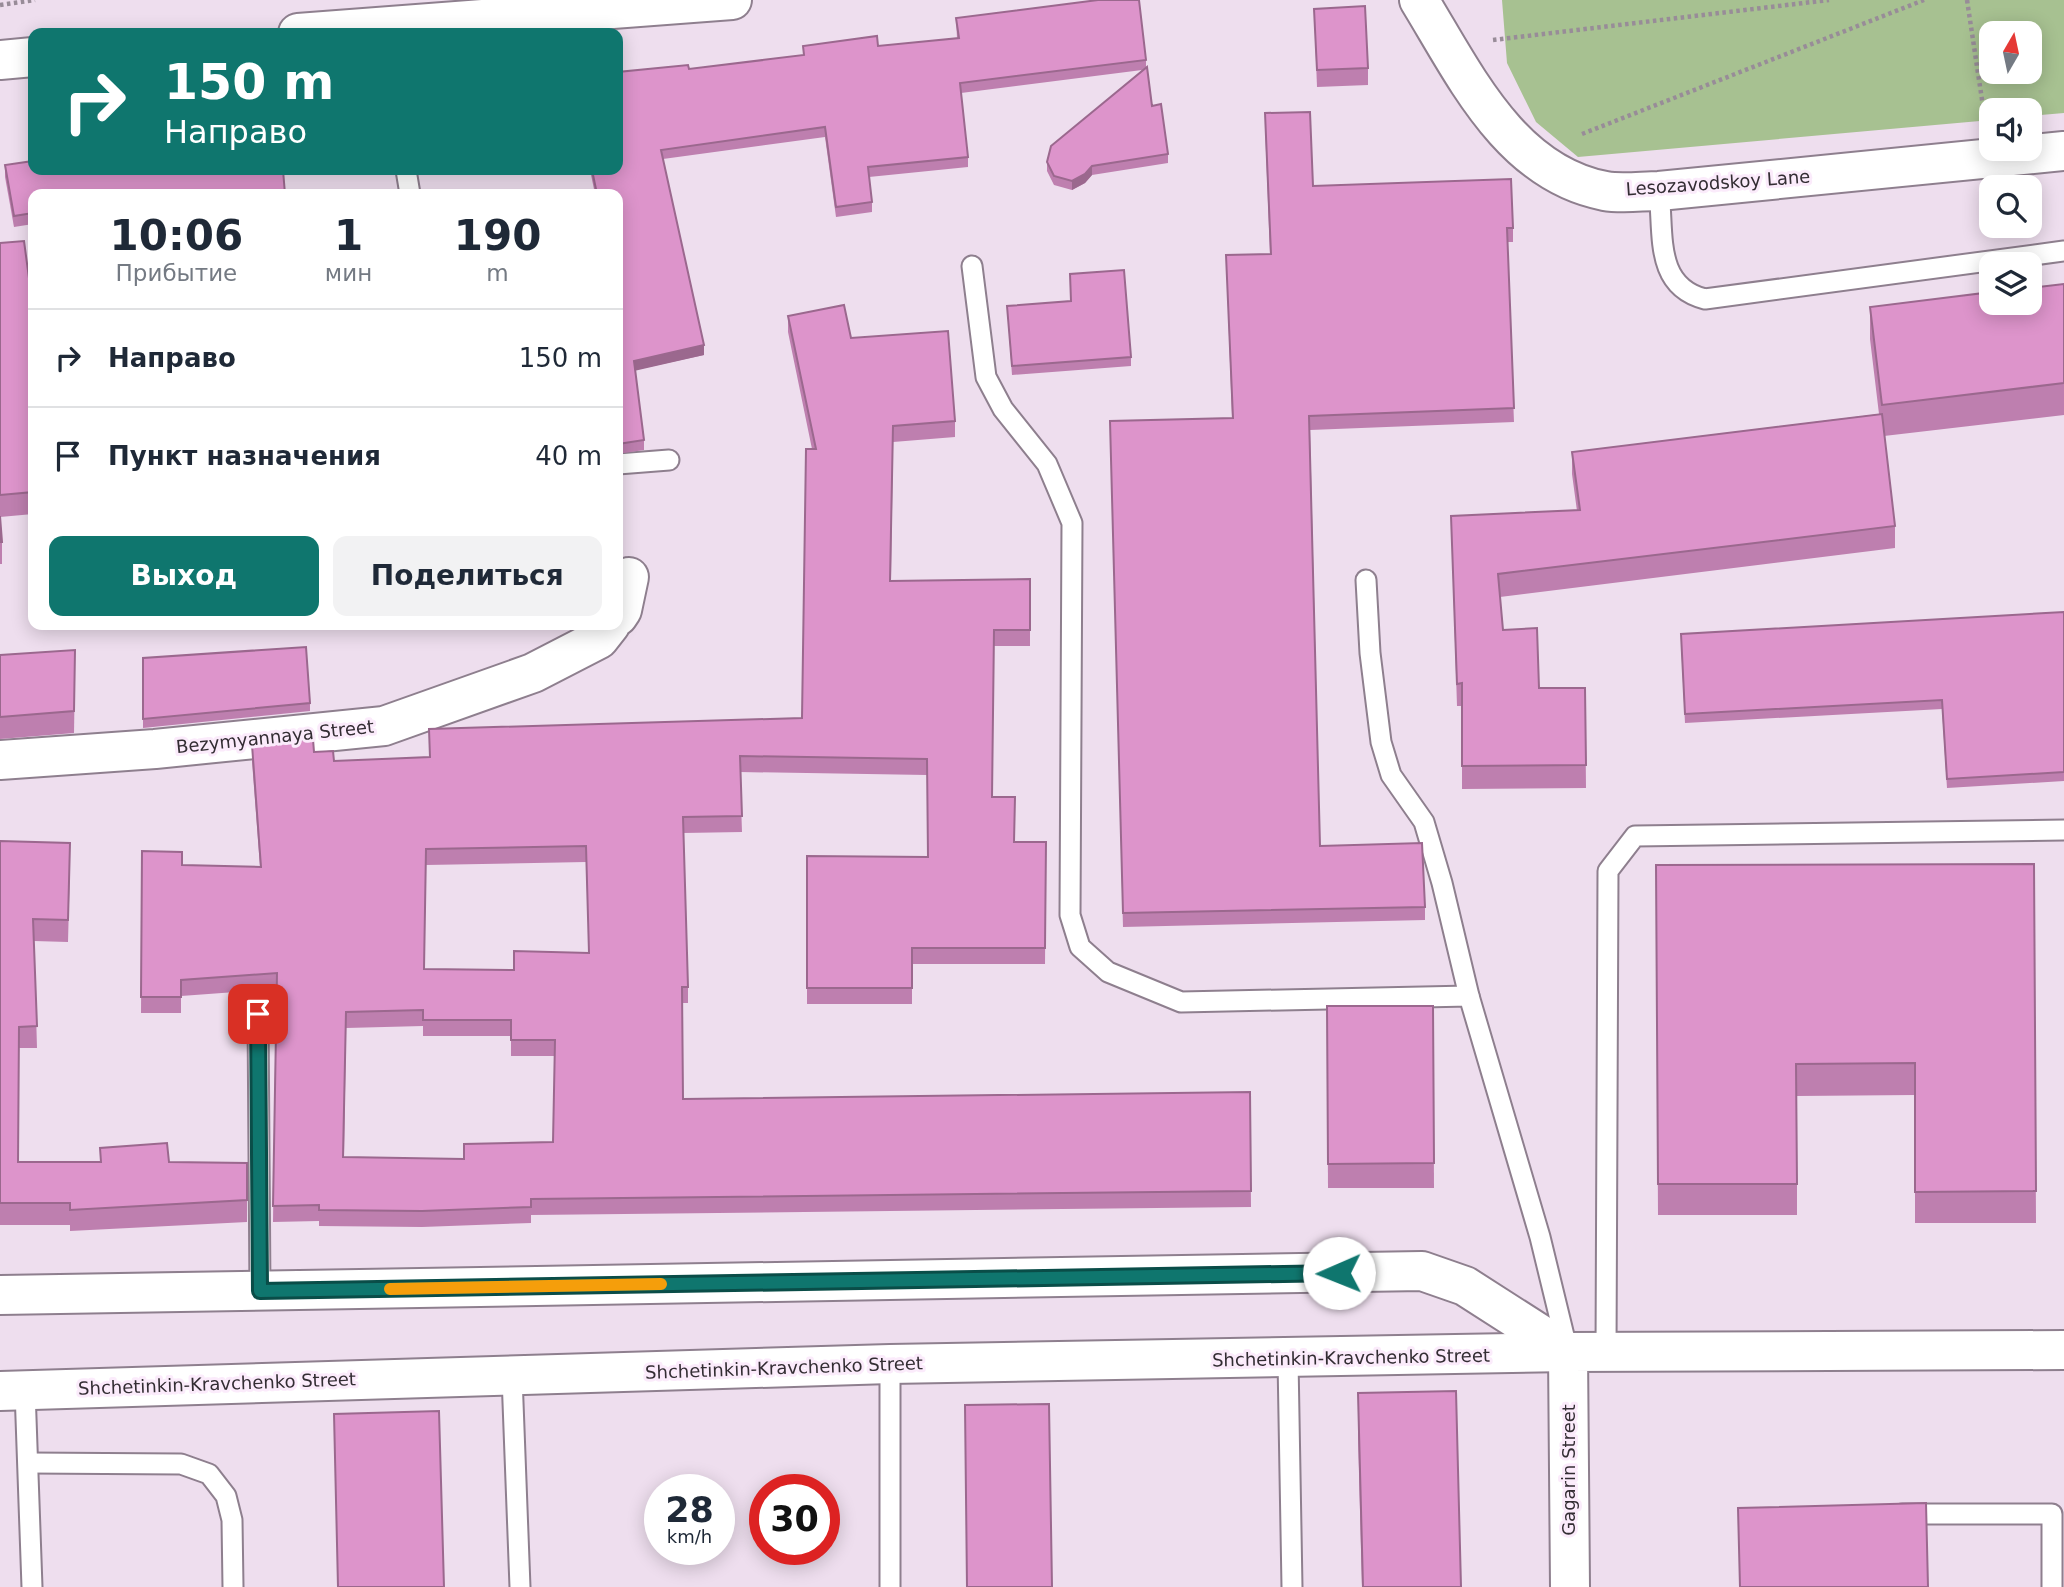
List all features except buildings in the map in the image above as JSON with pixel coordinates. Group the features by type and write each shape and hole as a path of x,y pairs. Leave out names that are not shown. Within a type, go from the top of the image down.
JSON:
{"street":[{"path":"411,28 732,0"},
{"name":"Lesozavodskoy Lane","path":"1419,0 1475,93 1529,155 1560,176 1583,185 1608,191 1660,191 1979,160"},
{"path":"0,60 28,57"},
{"name":"Lesozavodskoy Lane","path":"2042,153 2064,151"},
{"path":"623,605 629,578"},
{"name":"Bezymyannaya Street","path":"0,760 155,749 384,726 533,673 599,639 606,630"},
{"path":"0,1295 1422,1271 1465,1286 1568,1352"},
{"name":"Shchetinkin-Kravchenko Street","path":"12,1390 890,1364 1288,1360 1568,1352 2064,1350"},
{"name":"Gagarin Street","path":"1568,1352 1570,1587"}],"lane":[{"path":"1660,191 1667,269 1675,284 1688,295 1705,299 2064,251"},
{"path":"972,266 986,377 1003,410 1047,464 1072,523 1070,915 1080,947 1108,972 1181,1002 1469,996"},
{"path":"623,464 670,460"},
{"path":"1366,580 1370,653 1381,742 1391,775 1424,822 1442,883 1469,996 1540,1237 1568,1352"},
{"path":"1606,1352 1608,872 1634,836 2064,830"},
{"path":"258,1014 260,1291"},
{"path":"1288,1360 1292,1587"},
{"path":"890,1364 890,1587"},
{"path":"512,1376 520,1587"},
{"path":"12,1390 29,1463 32,1587"},
{"path":"29,1463 181,1464 209,1474 226,1496 232,1520 233,1587"},
{"path":"1889,1514 2052,1514 2052,1587"}],"path":[{"path":"0,5 35,0"},
{"path":"1447,46 1829,0"},
{"path":"1529,155 1924,0"},
{"path":"1967,0 1981,98"}],"green space":[{"path":"1502,0 2064,0 2064,113 2042,115 2042,98 1979,98 1979,121 1578,157 1536,122 1507,63"}],"slow traffic":[{"path":"390,1289 661,1284"}],"route":[{"path":"258,1014 260,1291 1339,1273"}]}
